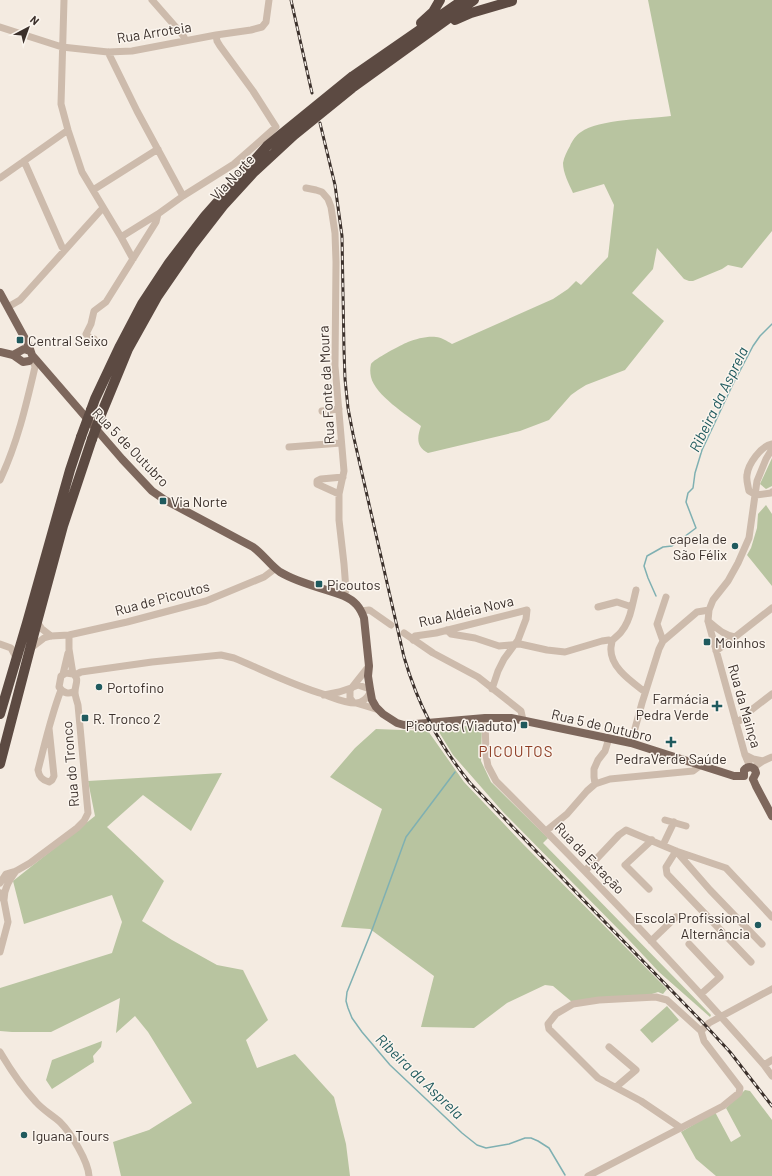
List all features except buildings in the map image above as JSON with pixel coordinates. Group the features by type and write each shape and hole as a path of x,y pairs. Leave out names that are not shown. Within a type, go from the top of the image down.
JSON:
{"highway":[{"path":"383,55 395,42 428,17 433,12 440,0"},
{"name":"Via Norte","path":"0,714 70,470 81,437 95,399 142,304 169,263 205,216 267,146 352,76 463,0"},
{"name":"Via Norte","path":"0,764 63,526 92,439 128,349 157,297 192,246 223,206 254,172 294,135 352,88 474,0"},
{"path":"401,53 413,48 458,18 513,0"}],"main road":[{"name":"Rua 5 de Outubro","path":"0,293 8,307 27,355 152,491 165,500 253,547 282,573 344,596 357,604 362,611 364,618 369,666 368,676 372,700 379,710 391,720 404,725 485,718 511,718 631,743 734,776 744,776"},
{"path":"0,352 27,355"},
{"path":"753,779 749,780 744,776 744,770 752,768 756,773 753,779 771,813"}],"street":[{"path":"64,0 61,104 82,172 121,236 133,259"},
{"path":"152,0 181,33 185,41"},
{"name":"Rua Arroteia","path":"0,27 62,47 108,52 132,51 262,27 266,22 269,0"},
{"path":"121,236 158,214 183,196 234,164 276,127 253,91 220,46 216,35"},
{"path":"108,52 130,99 183,196"},
{"path":"0,178 68,130"},
{"path":"93,190 158,149"},
{"path":"24,161 62,247 65,250"},
{"name":"Rua Fonte da Moura","path":"306,188 316,190 325,195 328,199 335,232 335,366 344,471 339,494 339,520 346,590 344,596"},
{"path":"8,307 20,300 101,210 104,209"},
{"path":"94,339 90,338 86,334 91,324 94,311 106,302 156,222 158,214"},
{"path":"0,480 23,417 35,367 27,355"},
{"path":"322,411 339,409"},
{"path":"289,447 341,443"},
{"path":"772,444 768,445 758,453 748,467 746,476 749,491 756,495 771,494 772,492"},
{"name":"Rua da Mainça","path":"752,768 744,755 708,621 713,600 728,581 738,564 748,538 758,481 766,459 772,449"},
{"path":"339,494 320,486 317,484 317,481 321,479 343,477"},
{"name":"Rua de Picoutos","path":"30,648 44,638 51,636 69,635 127,622 206,601 264,577 272,571 274,567"},
{"path":"636,590 629,620 621,633 612,641 611,652 618,668 645,692"},
{"path":"663,641 657,624 666,597"},
{"path":"598,607 617,602 632,607"},
{"path":"716,651 772,608"},
{"name":"Rua Aldeia Nova","path":"413,640 415,636 436,633 527,610 526,619 515,645"},
{"path":"631,743 645,692 663,641 697,612 710,610"},
{"name":"Rua 5 de Outubro","path":"362,611 372,611 391,625"},
{"path":"708,621 723,634 735,637"},
{"path":"37,622 42,629 51,636"},
{"path":"447,630 451,634 475,638 500,646 520,644 564,652 602,641 612,641"},
{"path":"404,633 433,653 478,678 521,711 523,720"},
{"name":"Rua do Tronco","path":"0,883 6,874 30,864 77,828 87,817 88,807 85,772 78,704 75,691 77,680 74,674 69,648 69,635"},
{"path":"0,644 11,648 16,657"},
{"path":"492,689 504,659 515,645"},
{"name":"Rua do Tronco","path":"49,728 54,776 49,782 42,779 38,770 49,728 55,706 61,690 59,687 59,682 63,674 69,648"},
{"path":"63,674 74,674 138,664 221,655 234,658 312,691 340,701 354,702 379,710"},
{"path":"354,702 349,695 352,687 369,666"},
{"path":"324,695 339,692 358,685 370,691 364,700 354,702"},
{"path":"61,690 66,693 75,691"},
{"path":"736,723 772,694"},
{"path":"508,702 512,710 511,718"},
{"path":"733,713 750,711"},
{"name":"Rua da Estação","path":"485,718 486,755 488,766 496,780 585,871 701,994 772,1076"},
{"path":"595,784 594,769 598,760 605,751 609,738"},
{"path":"744,755 763,761"},
{"path":"752,768 772,757"},
{"path":"546,831 567,814 595,784 610,779 693,771 701,765"},
{"path":"665,820 686,826"},
{"path":"663,845 674,822"},
{"path":"585,871 619,834 626,830 676,851 726,868 772,917"},
{"path":"649,889 625,865 652,840"},
{"path":"676,851 710,890 762,944"},
{"path":"676,851 666,867 667,874 751,962"},
{"name":"Rua do Tronco","path":"0,952 8,922 4,895 6,886 16,871"},
{"name":"Rua do Tronco","path":"0,893 4,901"},
{"path":"651,941 676,917"},
{"path":"689,944 720,977 701,994"},
{"path":"701,1031 709,1023 772,989"},
{"path":"588,1176 723,1106 739,1093 740,1088 704,1041 701,1031 667,1000 656,997 599,1000 573,1004 556,1014 548,1024 549,1029 598,1078 641,1101 680,1128"},
{"path":"609,1047 636,1070 616,1087"},
{"path":"0,1052 19,1081 36,1102 66,1128 81,1152 89,1169 89,1176"},
{"path":"764,1065 772,1060"}],"green space":[{"path":"648,0 772,0 772,231 742,268 728,265 693,281 684,279 657,248 653,269 632,293 664,321 625,370 586,385 578,390 571,395 549,420 520,431 428,453 419,445 418,438 421,426 392,404 379,391 371,377 371,364 394,349 418,339 438,337 452,344 553,299 568,289 576,281 581,285 608,257 614,205 604,184 573,193 565,175 563,163 574,138 579,133 589,128 599,124 624,120 671,116"},
{"path":"772,458 772,486 766,489 760,484"},
{"path":"766,505 772,514 772,586 747,555 751,548 757,528 758,514"},
{"path":"482,724 481,761 491,782 548,838 543,843 711,1015 710,1017 659,972 503,812 453,755 439,732"},
{"path":"376,729 428,731 464,782 523,844 667,989 663,994 658,992 649,995 572,1002 553,986 545,985 507,1003 474,1028 421,1027 434,976 370,929 341,927 382,809 330,777 355,748"},
{"path":"222,773 191,831 143,795 107,827 164,881 142,921 172,940 217,965 243,970 268,1020 246,1040 257,1068 295,1054 334,1097 346,1144 350,1176 121,1176 113,1142 149,1130 192,1103 148,1032 135,1016 116,1033 120,998 51,1032 0,1031 0,988 112,953 122,922 112,895 24,924 13,881 95,816 88,781"},
{"path":"667,1006 679,1020 652,1043 640,1030"},
{"path":"102,1041 101,1047 93,1056 94,1062 52,1089 46,1080 52,1060"},
{"path":"745,1090 750,1091 772,1120 772,1176 716,1176 696,1159 681,1132 715,1112 731,1142 741,1136 726,1108"}],"waterway":[{"name":"Ribeira da Asprela","path":"656,596 644,566 647,556 663,547 672,546 696,528 686,502 688,493 693,488 695,473 702,450 733,384 753,346 760,336 772,324"},
{"name":"Ribeira da Asprela","path":"455,772 406,837 372,930 347,992 346,1001 352,1018 390,1065 462,1133 477,1145 486,1148 509,1144 525,1138 531,1138 549,1148 565,1175"}],"railway":[{"path":"291,0 312,93"},
{"path":"320,123 335,185 342,236 345,379 348,408 404,657 416,691 430,723 448,753 470,783 706,1026 730,1052 772,1106"}],"place":[{"name":"Central Seixo","path":"20,340"},
{"name":"Via Norte","path":"163,501"},
{"name":"capela de São Félix","path":"735,546"},
{"name":"Picoutos","path":"319,584"},
{"name":"Moinhos","path":"707,642"},
{"name":"Portofino","path":"99,687"},
{"name":"Farmácia Pedra Verde","path":"717,706"},
{"name":"R. Tronco 2","path":"85,718"},
{"name":"Picoutos (Viaduto)","path":"524,725"},
{"name":"PedraVerde Saúde","path":"671,742"},
{"name":"Escola Profissional Alternância","path":"758,925"},
{"name":"Iguana Tours","path":"24,1135"}],"district":[{"name":"PICOUTOS","path":"516,751"}]}
